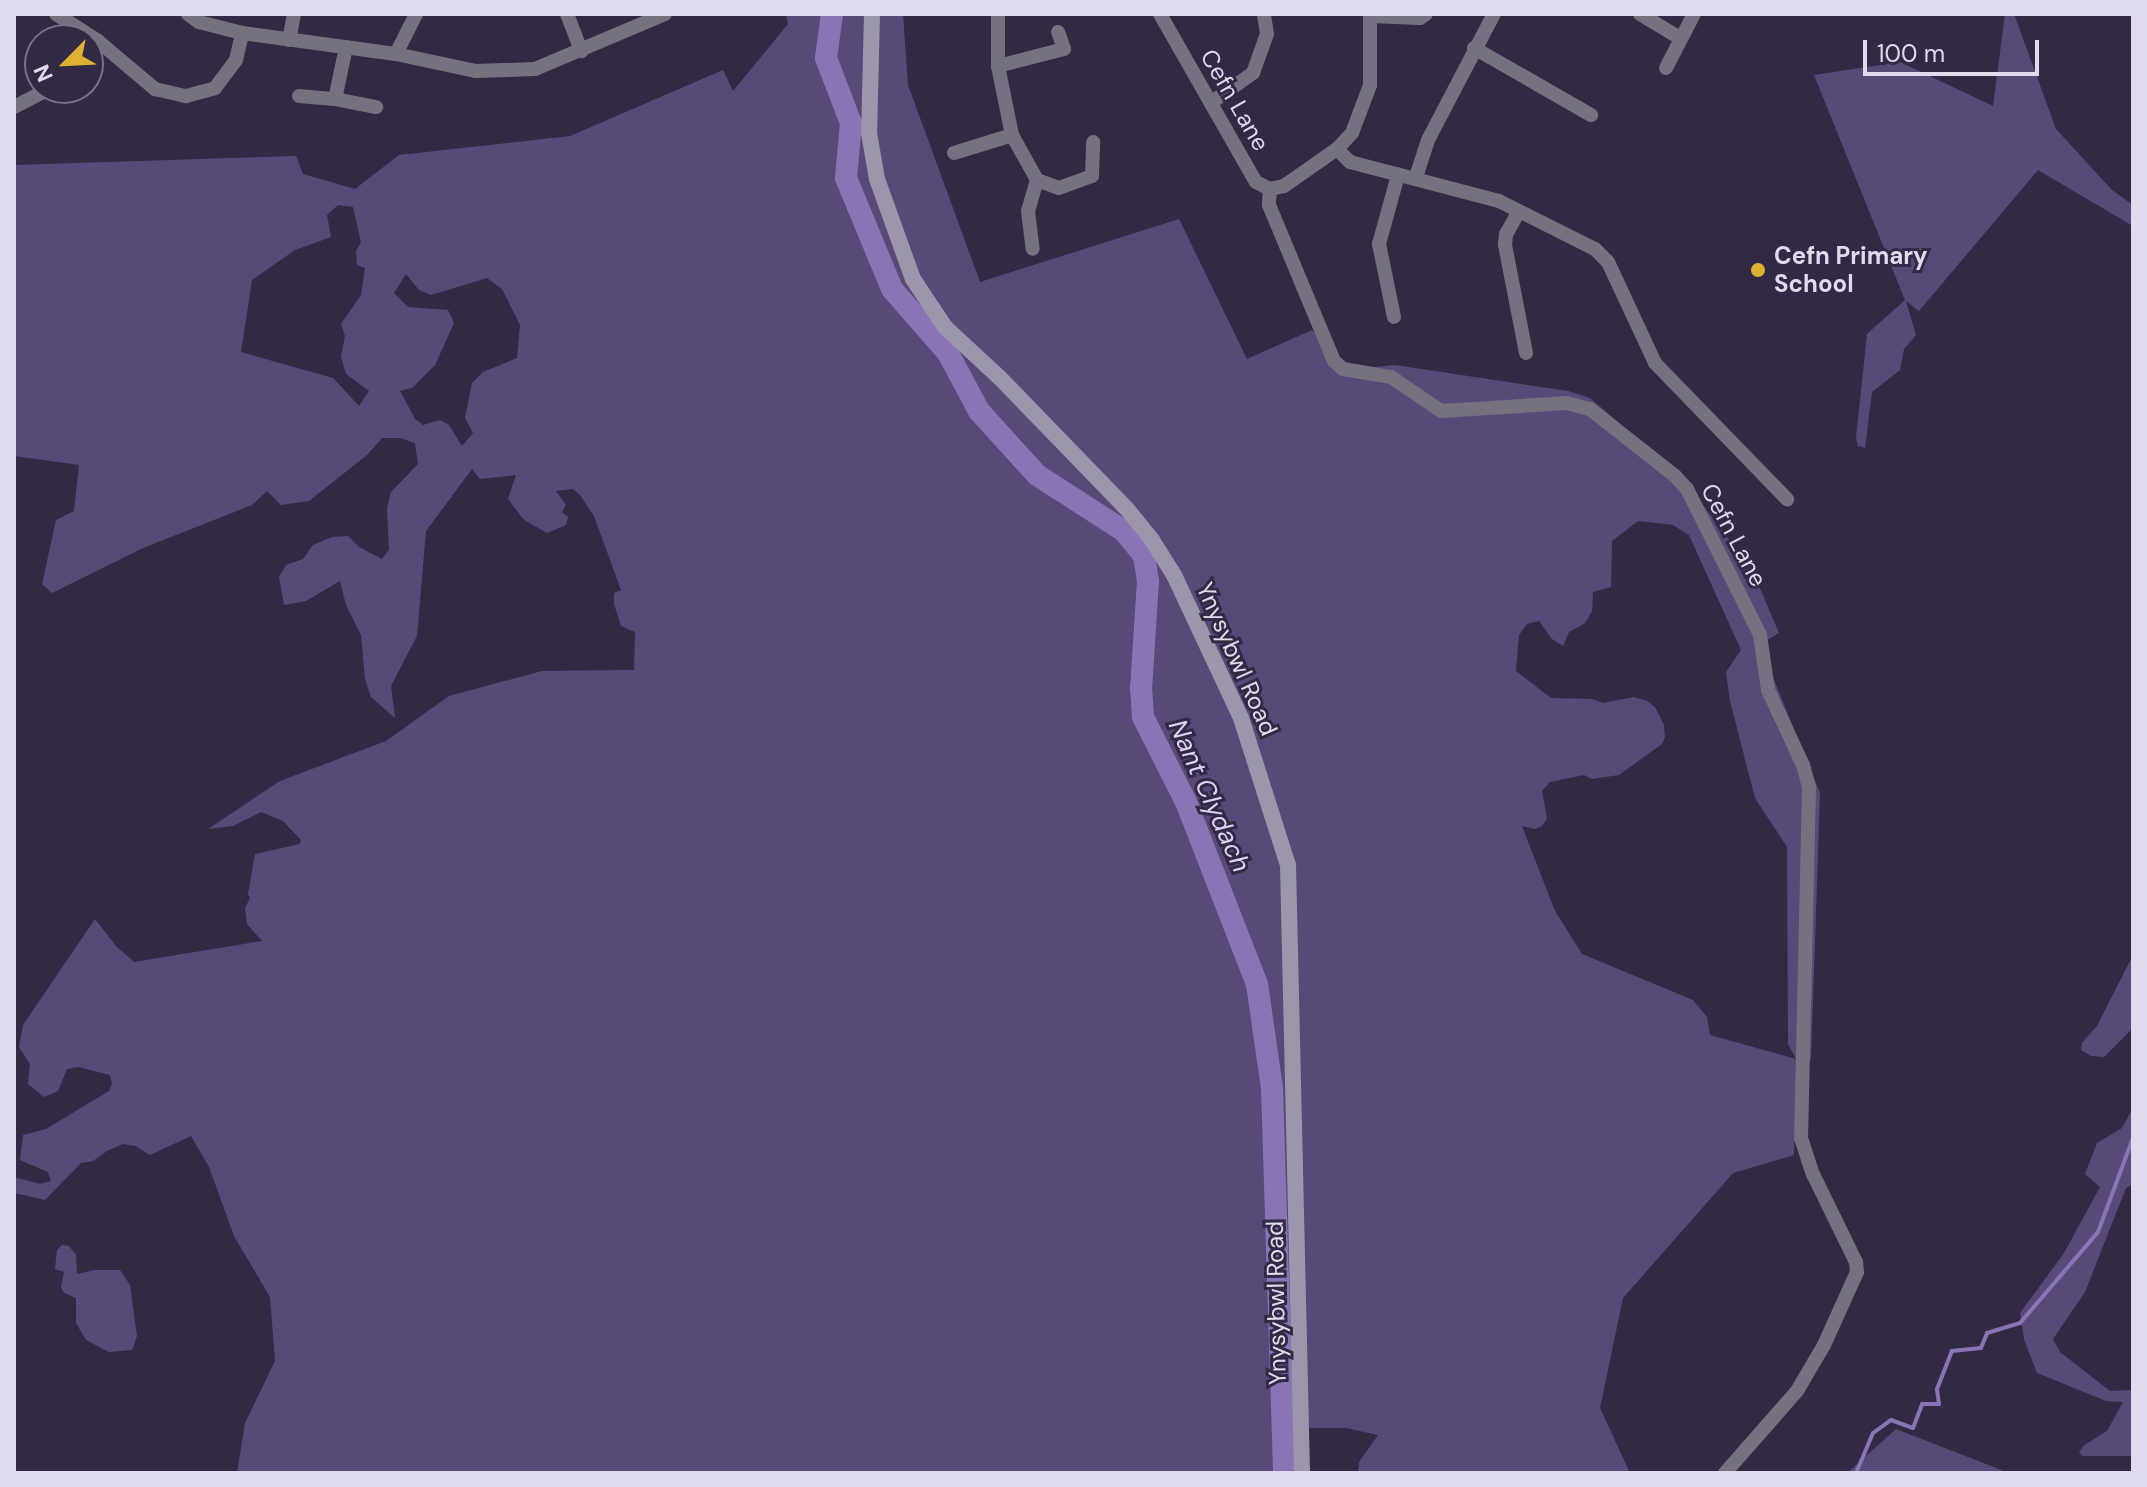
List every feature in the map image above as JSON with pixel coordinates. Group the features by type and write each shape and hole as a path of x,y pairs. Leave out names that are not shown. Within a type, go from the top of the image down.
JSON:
{"main road":[{"name":"Ynysybwl Road","path":"872,14 869,133 877,179 913,279 945,327 999,377 1127,509 1152,540 1174,575 1241,718 1288,865 1301,1302 1302,1473"}],"street":[{"path":"289,40 294,14"},
{"path":"396,54 416,14"},
{"path":"567,14 581,51"},
{"path":"193,18 242,33 396,54 476,71 535,69 665,14"},
{"path":"998,14 998,66 1012,135 1037,180 1059,188 1092,176 1093,142"},
{"name":"Cefn Lane","path":"1160,14 1256,182 1270,189 1269,205 1334,361 1343,369 1391,377 1441,411 1567,403 1590,409 1687,489 1755,622 1768,690 1807,774 1801,1138 1813,1174 1856,1262 1857,1272 1824,1345 1797,1391 1725,1473"},
{"path":"1212,102 1253,73 1263,55 1267,34 1264,14"},
{"path":"1270,189 1284,186 1337,149 1352,133 1370,85 1370,15 1420,18 1426,14"},
{"path":"1416,177 1428,140 1494,14"},
{"path":"1640,14 1680,38"},
{"path":"1666,68 1694,14"},
{"path":"998,66 1064,49 1058,32"},
{"path":"104,54 155,89 186,96 215,88 236,60 242,33"},
{"path":"335,99 346,47"},
{"path":"1474,48 1591,115"},
{"path":"299,96 376,107"},
{"path":"958,147 1012,135"},
{"path":"1337,149 1350,162 1478,194 1519,211 1603,254 1655,363 1787,499"},
{"path":"1394,317 1379,244 1398,175"},
{"path":"1033,249 1028,211 1037,180"},
{"path":"1519,211 1506,234 1505,245 1526,353"}],"shaded area":[{"path":"786,14 903,14 908,85 980,282 1179,219 1247,359 1312,330 1347,370 1395,365 1568,391 1590,398 1683,478 1753,572 1779,633 1767,640 1770,670 1820,793 1811,1059 1797,1060 1794,1155 1733,1173 1623,1298 1600,1408 1630,1473 1358,1473 1359,1462 1378,1435 1346,1428 1297,1428 1296,1473 237,1473 245,1423 275,1361 270,1297 234,1236 209,1167 191,1136 150,1155 136,1146 123,1144 107,1151 93,1161 81,1163 45,1200 14,1193 14,1177 40,1184 51,1181 48,1172 20,1160 23,1135 46,1129 109,1091 112,1084 110,1075 78,1067 67,1069 58,1091 44,1097 28,1084 30,1064 19,1047 23,1025 95,919 116,946 134,962 262,941 247,924 245,908 250,898 248,894 255,854 300,844 301,840 283,821 261,812 233,826 208,829 280,781 386,741 449,696 542,671 634,670 635,632 621,626 614,593 621,590 594,516 580,495 573,489 556,491 566,505 562,512 568,517 566,525 547,533 524,520 508,499 516,475 480,479 472,469 426,531 417,636 391,686 395,718 371,697 365,679 361,635 346,605 340,581 306,601 284,605 279,577 286,565 303,559 313,545 332,537 348,536 359,547 382,559 389,550 387,508 391,492 418,464 415,443 400,438 382,438 367,455 309,501 281,505 267,491 252,505 143,548 52,593 42,584 56,520 74,511 79,465 14,456 14,165 296,156 303,174 355,189 399,155 570,136 723,70 733,91 788,24","holes":["338,205 353,207 361,242 356,251 357,265 365,268 361,295 341,324 345,336 341,357 346,374 369,391 359,406 333,378 241,352 252,280 295,250 331,237 327,215","406,274 419,290 431,295 487,278 502,289 520,325 517,358 483,372 472,383 465,418 473,433 462,446 449,425 440,420 423,425 415,419 400,391 412,388 435,365 454,323 448,310 408,307 394,293","1638,521 1673,525 1689,535 1741,650 1726,672 1730,701 1755,798 1787,847 1788,1044 1796,1059 1710,1035 1707,1017 1693,1000 1582,954 1555,911 1522,826 1535,829 1547,819 1542,791 1550,782 1584,775 1592,779 1619,775 1662,744 1665,737 1664,725 1655,707 1647,701 1634,697 1603,703 1592,699 1551,698 1516,671 1519,635 1527,624 1539,621 1552,639 1563,646 1569,632 1585,623 1592,611 1593,592 1611,587 1612,541"]},
{"path":"2005,14 2014,14 2056,129 2112,190 2133,205 2133,226 2038,170 1919,311 1906,301 1916,335 1904,349 1900,370 1872,392 1865,448 1858,446 1856,438 1867,334 1905,300 1814,75 1900,62 1993,106"},
{"path":"2133,955 2133,1028 2104,1057 2091,1056 2081,1050 2082,1043 2097,1026"},
{"path":"2133,1108 2133,1184 2126,1188 2085,1292 2053,1339 2060,1352 2110,1391 2133,1390 2133,1456 2083,1456 2079,1453 2083,1446 2107,1431 2123,1402 2106,1401 2037,1373 2024,1339 2020,1313 2064,1253 2100,1187 2085,1174 2097,1143 2122,1128"},
{"path":"62,1245 69,1246 76,1255 77,1274 120,1270 130,1285 137,1336 132,1350 109,1352 86,1340 76,1323 76,1298 64,1293 61,1287 64,1272 55,1269 57,1250"},
{"path":"1896,1429 2004,1471 2010,1473 1847,1473"}],"waterway":[{"name":"Nant Clydach","path":"832,14 826,58 851,123 846,178 892,289 948,353 979,411 1037,475 1124,531 1144,556 1148,581 1141,688 1143,717 1186,802 1257,984 1272,1088 1284,1473"},
{"path":"1856,1473 1873,1433 1891,1420 1913,1428 1922,1404 1939,1404 1937,1389 1952,1351 1981,1348 1987,1333 2020,1323 2098,1232 2133,1138"}],"place":[{"name":"Cefn Primary School","path":"1758,270"}]}
